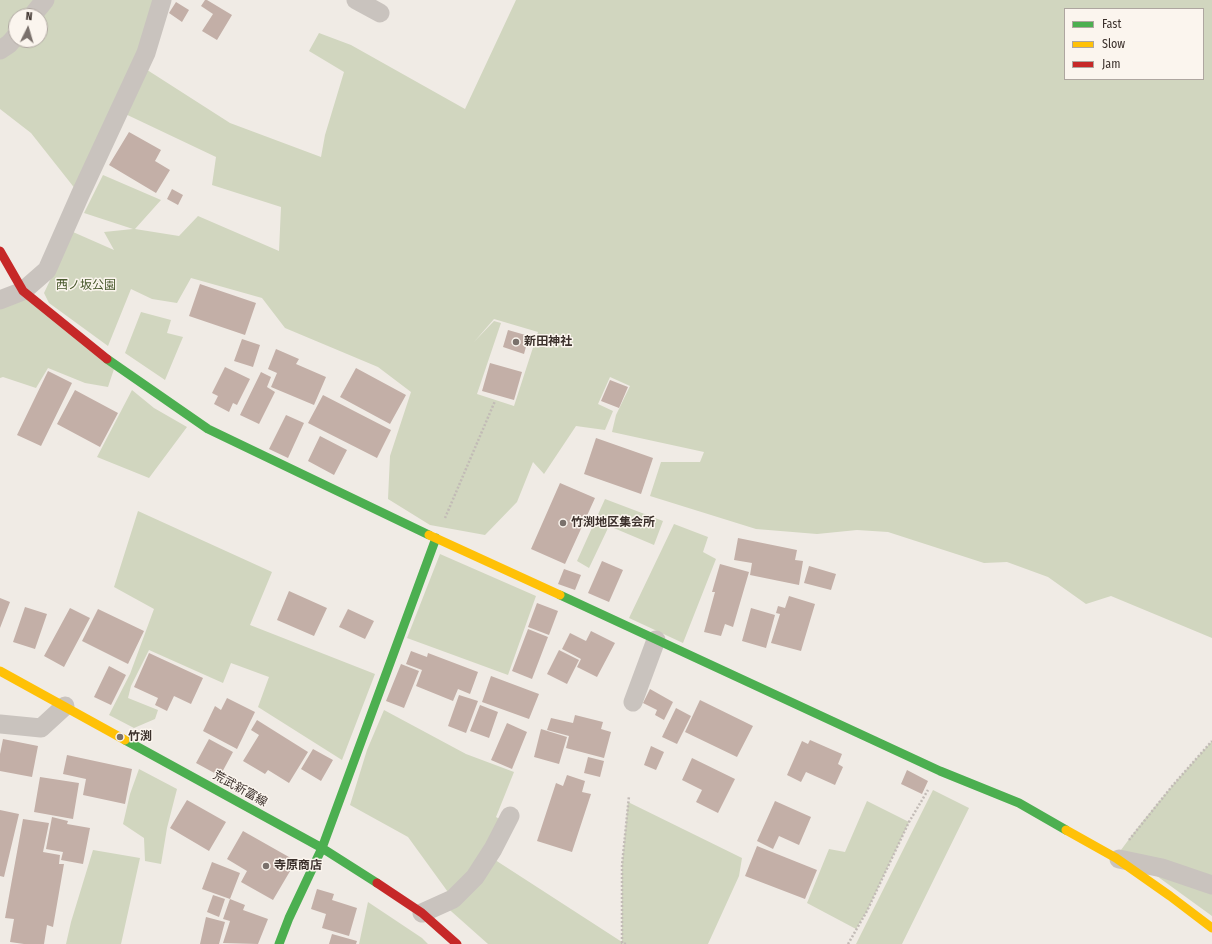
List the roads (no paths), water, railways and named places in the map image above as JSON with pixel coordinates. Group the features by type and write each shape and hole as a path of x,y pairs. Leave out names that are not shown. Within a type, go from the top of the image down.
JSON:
{"street":[{"path":"38,8 45,0"},
{"path":"0,300 23,291 47,270 146,53 162,0"},
{"path":"356,0 380,13"},
{"path":"0,251 23,291 115,366 208,429 436,538 940,771 1019,803 1116,858 1212,928"},
{"path":"279,944 289,918 322,848 436,538"},
{"path":"633,702 656,640"},
{"name":"荒武新富線","path":"0,671 322,848 422,913 457,944"},
{"path":"0,724 41,728 65,706"},
{"path":"422,913 453,899 475,878 493,849 510,816"},
{"path":"1116,858 1162,868 1212,885"}],"place":[{"name":"新田神社","path":"516,342"},
{"name":"竹渕地区集会所","path":"563,523"},
{"name":"竹渕","path":"120,737"},
{"name":"寺原商店","path":"266,866"}],"park label":[{"name":"西ノ坂公園","path":"86,286"}]}
